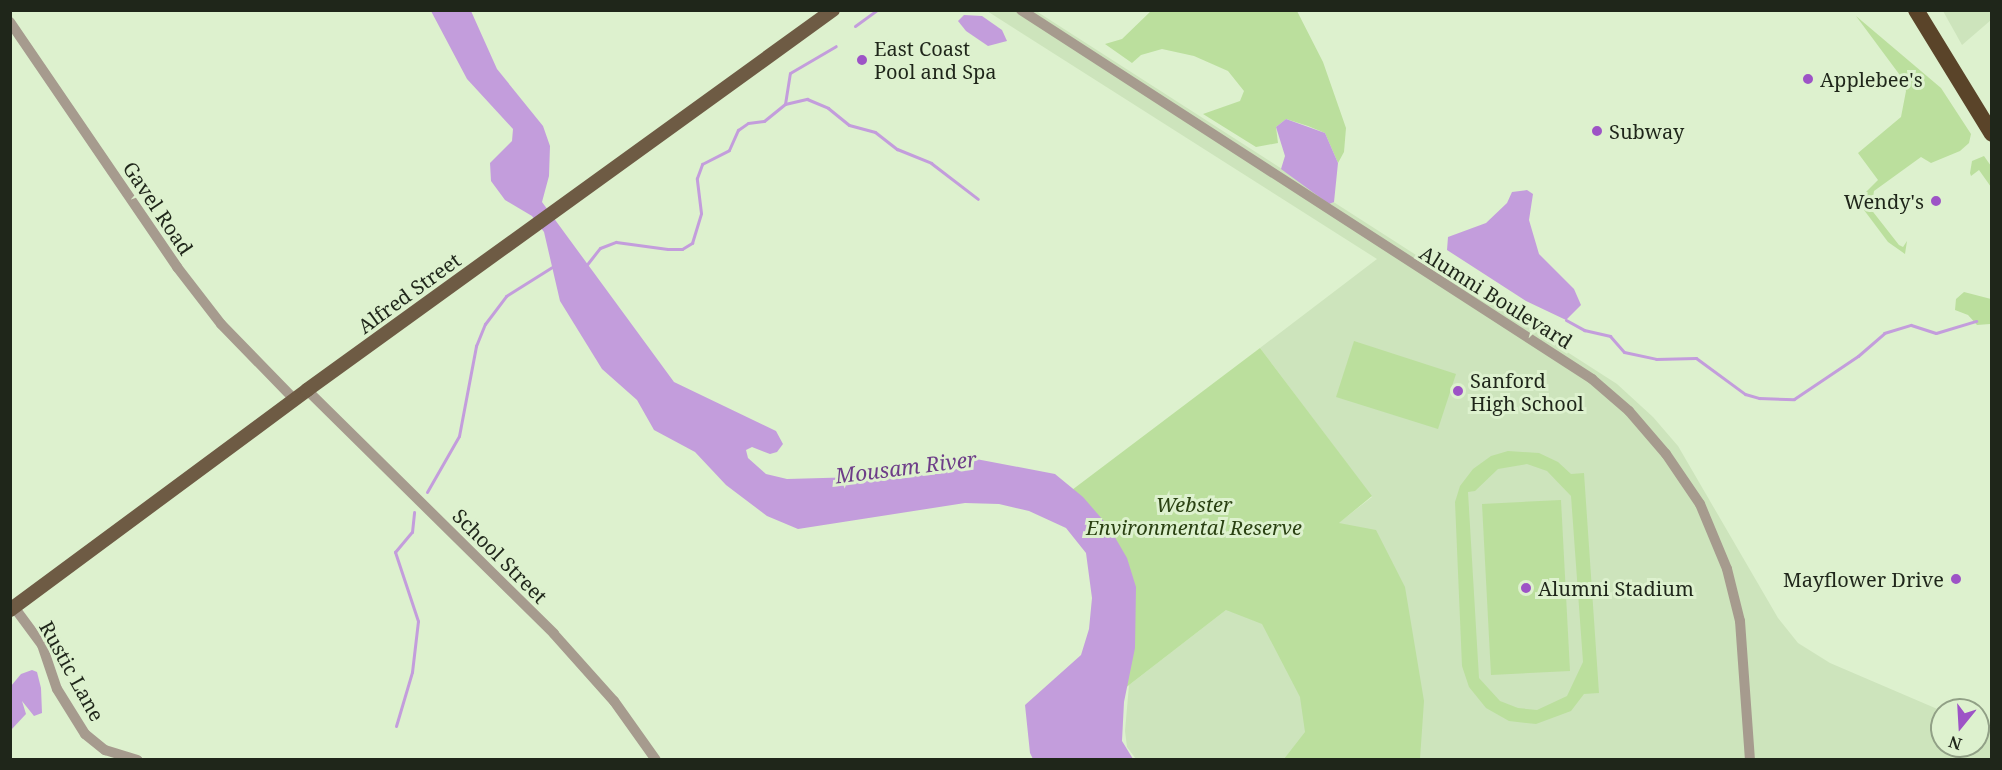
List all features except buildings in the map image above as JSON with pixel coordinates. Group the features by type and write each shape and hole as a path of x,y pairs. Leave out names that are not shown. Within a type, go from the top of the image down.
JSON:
{"highway":[{"path":"1916,10 1992,134"}],"main road":[{"name":"Alfred Street","path":"12,608 294,399 833,10"}],"street":[{"name":"Alumni Boulevard","path":"1021,10 1582,373 1629,411 1666,454 1695,496 1727,569 1740,621 1750,759"},
{"name":"Gavel Road","path":"10,22 177,267 221,324 294,399"},
{"name":"School Street","path":"307,390 554,634 614,701 656,759"},
{"name":"Rustic Lane","path":"12,608 42,645 57,689 85,734 105,750 137,759"}],"shaded area":[{"path":"431,11 471,11 497,69 543,126 550,146 549,176 542,202 674,382 776,431 783,444 777,452 770,454 752,447 746,450 748,458 766,474 787,479 930,475 952,471 976,459 1055,474 1083,497 1109,527 1127,558 1136,587 1135,648 1124,702 1122,741 1133,759 1033,759 1030,753 1025,705 1081,655 1089,629 1092,598 1086,553 1066,528 1029,511 999,504 965,503 798,529 767,516 726,485 695,452 654,430 637,400 602,369 560,301 544,232 532,216 505,200 491,181 490,163 512,141 513,129 467,79"},
{"name":"Sanford High School","path":"987,11 1036,11 1617,384 1653,417 1678,446 1778,618 1798,643 1830,663 1930,706 1930,758 1990,758 1990,732 1991,759 1136,759 1127,747 1125,731 1129,685 1372,497 1260,348 1377,259"},
{"path":"1943,11 1991,11 1991,20 1962,45"},
{"path":"964,15 982,16 1002,30 1007,41 988,46 966,31 958,21"},
{"path":"1286,119 1325,133 1338,163 1334,202 1329,204 1281,169 1285,156 1276,127"},
{"path":"1527,190 1533,194 1529,220 1539,254 1574,289 1581,305 1566,320 1526,301 1447,250 1448,237 1486,223 1507,203 1512,192"},
{"path":"32,670 37,672 41,688 42,713 34,716 22,701 26,714 11,730 11,686 21,674"}],"green space":[{"path":"1151,11 1297,11 1323,62 1346,128 1344,152 1338,163 1325,133 1308,126 1286,119 1276,127 1278,143 1256,147 1203,114 1240,101 1244,91 1228,71 1194,56 1162,49 1141,55 1132,63 1105,44 1122,39"},
{"path":"1856,16 1941,88 1971,134 1969,143 1960,151 1931,163 1921,157 1874,191 1873,197 1878,201 1870,208 1899,245 1903,247 1907,241 1905,254 1888,242 1864,210 1862,196 1878,180 1858,153 1901,117 1906,91 1902,78"},
{"path":"1984,156 1991,166 1991,187 1979,170 1971,176 1970,173 1972,161"},
{"path":"1964,292 1991,299 1990,324 1977,325 1968,315 1955,310 1956,299"},
{"path":"1354,341 1456,374 1438,429 1336,397"},
{"name":"Webster Environmental Reserve","path":"1260,348 1372,496 1339,523 1376,530 1405,587 1424,701 1420,759 1284,759 1305,732 1300,697 1262,624 1226,610 1089,716 1115,626 1064,496"},
{"path":"1508,451 1539,453 1558,462 1571,474 1584,473 1599,693 1584,694 1571,711 1536,724 1509,721 1486,708 1469,687 1462,666 1455,502 1460,486 1473,469 1491,456","holes":["1527,464 1547,471 1571,496 1583,662 1567,696 1537,710 1518,708 1500,701 1479,678 1468,492 1475,491 1498,469"]},
{"name":"Alumni Stadium","path":"1561,500 1570,671 1491,675 1482,504"}],"waterway":[{"path":"855,26 877,10"},
{"path":"785,104 790,73 836,46"},
{"path":"585,267 600,248 616,242 668,249 682,249 692,243 701,213 697,178 702,164 729,150 738,130 748,123 764,121 785,104 807,99 828,108 849,125 875,132 897,149 931,163 978,199"},
{"path":"427,492 459,436 476,346 485,324 506,296 552,267"},
{"path":"1566,320 1584,330 1610,336 1624,352 1656,359 1696,358 1745,394 1759,398 1794,399 1858,356 1884,333 1911,325 1936,333 1976,321"},
{"path":"396,726 412,672 418,621 395,552 412,532 414,512"}],"place":[{"name":"East Coast Pool and Spa","path":"862,60"},
{"name":"Applebee's","path":"1808,79"},
{"name":"Subway","path":"1597,131"},
{"name":"Wendy's","path":"1936,201"},
{"name":"Sanford High School","path":"1458,391"},
{"name":"Mayflower Drive","path":"1956,579"},
{"name":"Alumni Stadium","path":"1526,588"}],"water label":[{"name":"Mousam River","path":"906,467"}]}
